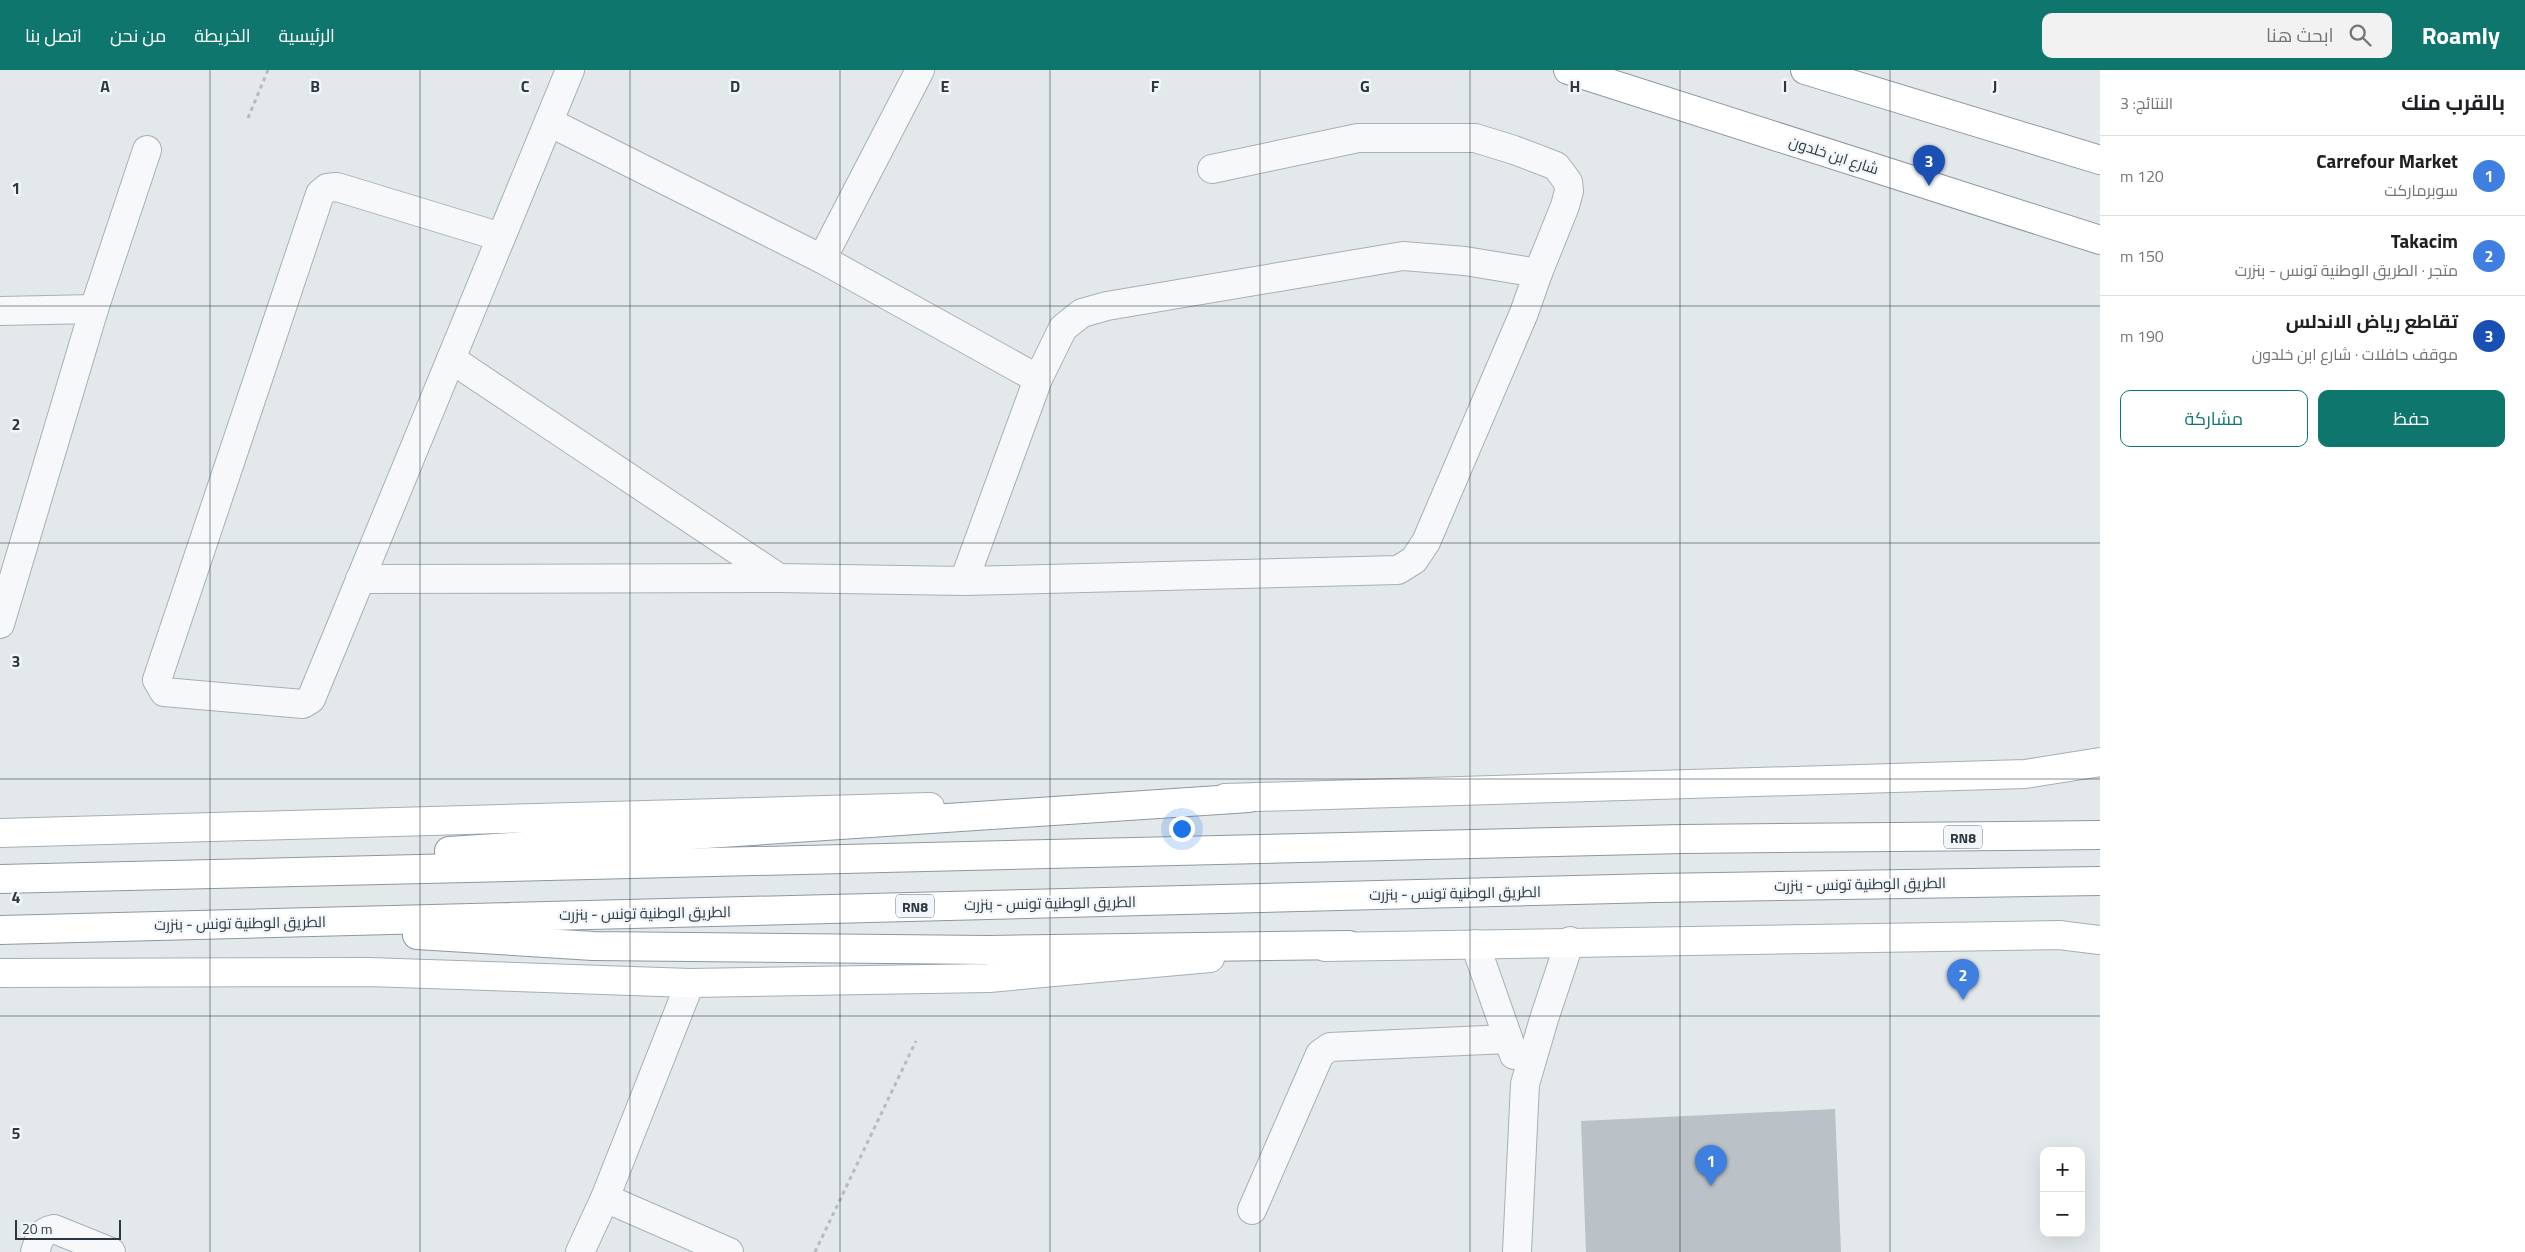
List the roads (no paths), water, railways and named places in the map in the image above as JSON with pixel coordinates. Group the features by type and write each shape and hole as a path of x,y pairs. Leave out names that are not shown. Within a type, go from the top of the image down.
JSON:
{"main road":[{"name":"شارع ابن خلدون","path":"1568,70 2100,240"},
{"path":"1805,70 2100,160"},
{"path":"0,833 2025,774 2100,762"},
{"path":"36,878 1248,798"},
{"name":"RN8","path":"0,879 1683,839 2100,835"},
{"name":"الطريق الوطنية تونس - بنزرت","path":"0,930 1830,885 2100,881"},
{"path":"235,924 593,946 988,950 2059,934 2100,940"},
{"path":"0,973 368,972 690,982 989,978 1349,945"}],"street":[{"path":"501,236 337,187 327,188 320,194 157,680 159,687 164,692 309,703 570,70"},
{"path":"822,260 920,70"},
{"path":"549,122 822,260 1038,379"},
{"path":"360,579 779,578 964,581 1398,570 1414,560 1426,542 1524,313 1565,206 1569,191 1568,182 1556,166 1475,138 1358,138 1212,169"},
{"path":"0,624 11,545 94,309 147,150"},
{"path":"964,581 1038,379 1063,328 1082,313 1107,306 1403,256 1464,261 1538,273"},
{"path":"0,311 94,309"},
{"path":"451,359 779,578"},
{"path":"1517,1252 1525,1084 1544,1019 1570,942"},
{"path":"1475,944 1525,1084"},
{"path":"580,1252 605,1198 690,982"},
{"path":"1252,1210 1320,1054 1330,1047 1508,1039"},
{"path":"605,1198 728,1252"},
{"path":"35,1252 40,1236 46,1231 54,1230 111,1252"}],"place":[{"name":"تقاطع رياض الاندلس","path":"1929,186"},
{"name":"Takacim","path":"1963,1000"},
{"name":"Carrefour Market","path":"1711,1186"}]}
